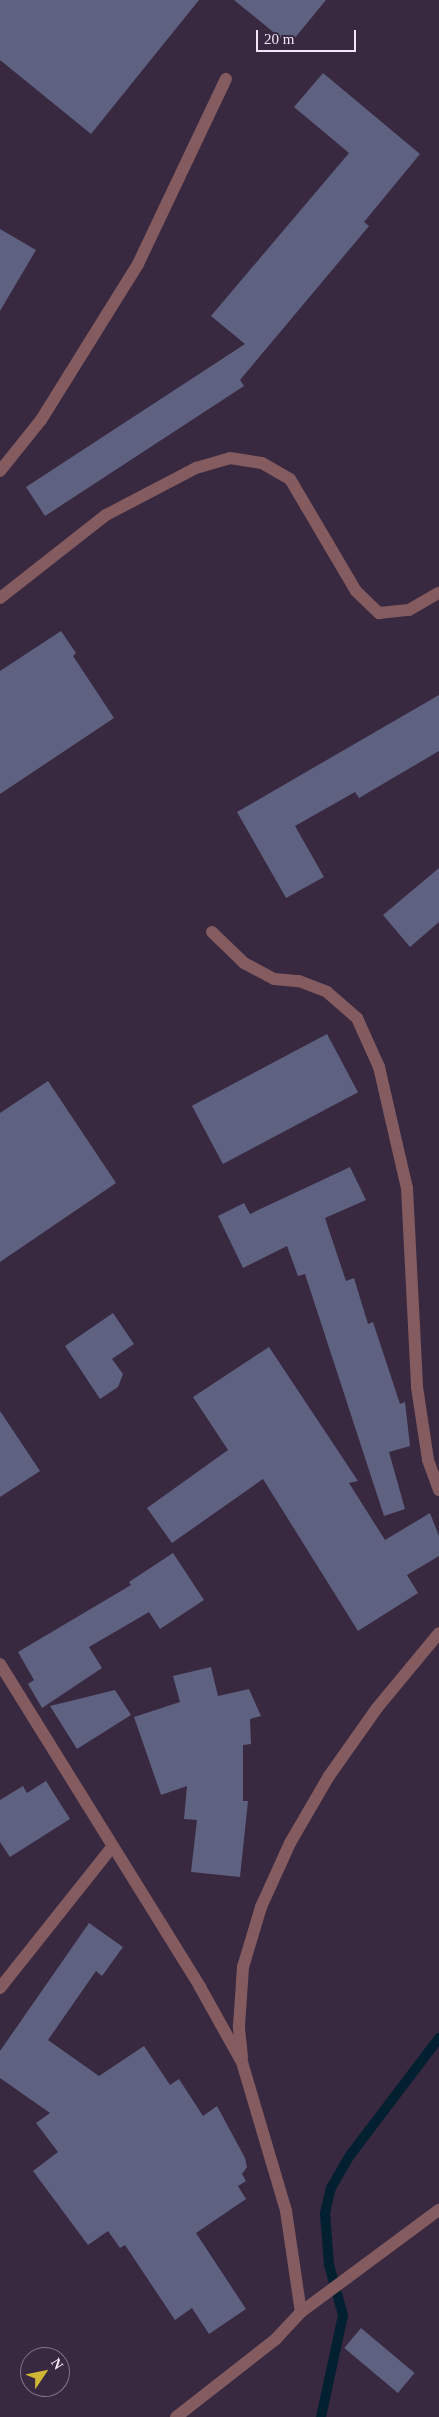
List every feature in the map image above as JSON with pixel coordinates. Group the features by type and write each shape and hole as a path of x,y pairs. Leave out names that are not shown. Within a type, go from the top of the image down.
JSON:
{"street":[{"path":"0,471 41,420 138,264 226,79"},
{"path":"0,598 106,515 196,468 230,458 262,463 290,479 356,591 379,614 409,610 439,593"},
{"path":"212,932 244,963 266,975 274,979 299,980 328,992 357,1018 379,1067 406,1188 417,1387 428,1460 439,1490"},
{"path":"301,2312 286,2211 242,2062 239,2026 243,1967 261,1907 290,1843 329,1776 377,1708 439,1633"},
{"path":"0,1664 113,1846 242,2062"},
{"path":"0,1988 113,1846"},
{"path":"176,2417 276,2339 301,2312 439,2210"}],"building":[{"path":"0,0 199,0 91,134 0,60"},
{"path":"234,0 326,0 289,45"},
{"path":"323,73 420,154 364,222 369,226 240,380 244,386 45,516 26,487 245,344 211,316 349,153 294,107"},
{"path":"0,229 36,250 0,311"},
{"path":"61,631 76,653 73,656 114,718 0,794 0,671"},
{"path":"439,695 439,751 359,798 355,792 295,826 324,877 286,898 237,812"},
{"path":"439,868 439,922 410,947 383,915"},
{"path":"327,1034 358,1092 223,1164 192,1106"},
{"path":"48,1081 116,1183 0,1262 0,1113"},
{"path":"350,1167 366,1200 325,1218 346,1281 354,1278 368,1324 373,1322 400,1404 405,1402 410,1446 389,1452 405,1509 384,1516 305,1274 298,1276 287,1246 243,1268 218,1216 244,1203 250,1214"},
{"path":"113,1313 134,1344 112,1359 123,1374 118,1387 100,1399 65,1346"},
{"path":"269,1347 358,1481 349,1483 385,1540 430,1513 439,1536 439,1556 407,1575 418,1593 358,1631 263,1479 172,1543 147,1508 228,1450 193,1397"},
{"path":"0,1411 40,1471 0,1497"},
{"path":"173,1553 204,1600 160,1629 149,1612 89,1647 102,1668 42,1708 28,1684 34,1680 18,1652 131,1585 129,1582"},
{"path":"211,1667 218,1696 249,1689 261,1716 250,1719 251,1744 243,1745 243,1801 248,1801 240,1877 191,1872 197,1820 184,1819 187,1786 161,1795 134,1717 180,1702 173,1676"},
{"path":"115,1690 131,1715 77,1749 50,1706"},
{"path":"46,1781 70,1819 10,1857 0,1842 0,1800 23,1786 27,1793"},
{"path":"89,1923 123,1947 102,1976 96,1971 48,2040 99,2076 144,2046 170,2085 179,2079 203,2116 217,2106 245,2158 247,2167 242,2174 246,2181 238,2186 246,2199 196,2233 246,2309 209,2334 192,2308 175,2320 125,2245 120,2248 108,2231 88,2245 33,2171 58,2152 36,2123 50,2113 0,2078 0,2051"},
{"path":"361,2328 415,2373 398,2393 344,2348"}],"waterway":[{"path":"321,2417 343,2315 329,2265 325,2213 331,2188 351,2154 439,2038"}]}
